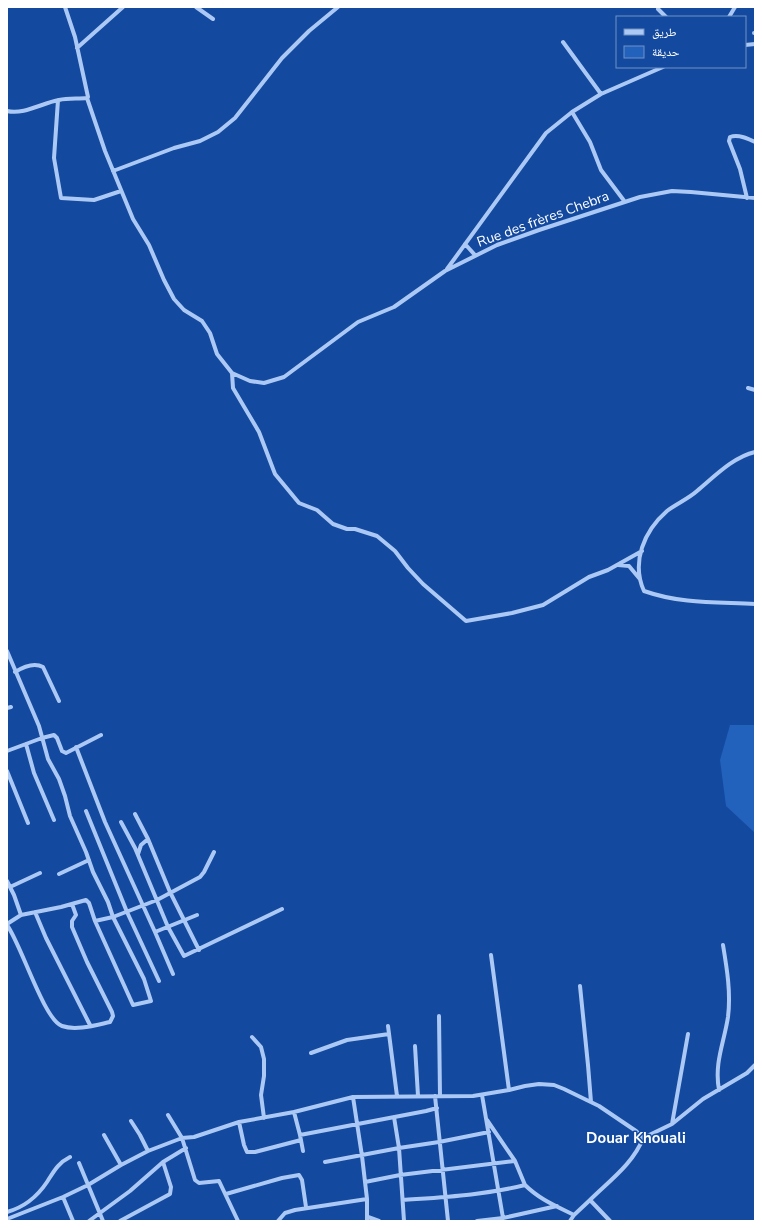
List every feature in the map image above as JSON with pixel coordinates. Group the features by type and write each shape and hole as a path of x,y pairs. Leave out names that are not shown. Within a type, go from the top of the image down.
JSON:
{"street":[{"path":"65,7 77,48 87,98 105,151 133,219 149,245 174,299 184,310 202,321 210,333 217,354 232,373 232,388 259,432 275,474 299,503 317,510 332,524 377,536 395,551 423,584 466,621 512,613 543,605 589,577 608,570 642,551"},
{"path":"77,48 123,7"},
{"path":"196,7 213,19"},
{"path":"113,171 200,140 218,132 235,118 282,58 309,31 338,7"},
{"path":"730,16 735,7"},
{"path":"658,9 665,16"},
{"path":"563,42 601,94"},
{"path":"445,271 546,133 572,112 601,94 661,68"},
{"path":"7,111 14,112 42,106 58,100 87,98"},
{"path":"58,100 54,158 61,198 94,200 121,191"},
{"path":"572,112 590,142 601,170 624,202"},
{"path":"747,198 740,169 731,148 730,137 747,137 755,142"},
{"name":"Rue des frères Chebra","path":"232,373 250,381 264,383 284,377 358,322 394,307 445,271 497,244 538,230 640,196 672,192 691,192 755,198"},
{"path":"465,244 475,255"},
{"path":"748,388 755,390"},
{"path":"640,580 639,566 643,544 654,523 668,510 694,494 728,466 747,454 755,452"},
{"path":"618,565 629,566 635,572 644,590 662,597 691,602 755,604"},
{"path":"7,651 9,663 26,695 50,764 65,796 70,816 81,839 95,877 108,902 112,917 144,979 151,1001 133,1005 87,900 81,900 72,904 21,915 7,924 26,961 38,991 56,1023 64,1027 79,1028 110,1022 113,1016 73,930 72,921 76,915 72,904"},
{"path":"15,672 32,665 43,667 59,701"},
{"path":"7,751 42,738 54,736 64,752 66,752 101,736"},
{"path":"26,744 34,773 54,820"},
{"path":"76,747 105,822 173,974"},
{"path":"7,771 28,823"},
{"path":"86,811 127,912 159,981"},
{"path":"135,814 148,839 170,892 199,950"},
{"path":"121,822 138,855 168,927 184,956 282,909"},
{"path":"138,855 141,845 148,839"},
{"path":"96,921 127,912 157,900 200,877 214,852"},
{"path":"59,874 89,860"},
{"path":"10,887 40,873"},
{"path":"7,881 21,915"},
{"path":"35,912 46,938 90,1025"},
{"path":"155,932 197,915"},
{"path":"719,1090 716,1077 717,1067 728,1016 729,991 729,979 724,945"},
{"path":"491,955 509,1090"},
{"path":"580,986 591,1102"},
{"path":"439,1016 440,1096"},
{"path":"388,1026 397,1096"},
{"path":"311,1053 346,1040 389,1034"},
{"path":"672,1124 688,1034"},
{"path":"252,1037 260,1047 264,1059 264,1076 261,1095 264,1118"},
{"path":"415,1046 418,1096"},
{"path":"570,1221 574,1215 627,1163 641,1146 644,1138 672,1124 703,1100 747,1073 755,1064"},
{"path":"7,1219 63,1197 88,1185 148,1151 182,1138 194,1137 239,1122 294,1112 353,1097 482,1095 539,1084 554,1085 591,1102 636,1131 644,1138"},
{"path":"482,1095 495,1164 503,1218"},
{"path":"435,1096 448,1221"},
{"path":"353,1097 362,1156 368,1219 379,1221"},
{"path":"300,1135 426,1112 437,1108"},
{"path":"294,1112 303,1151"},
{"path":"168,1115 182,1138 197,1182 219,1181 238,1221"},
{"path":"394,1117 399,1148 404,1221"},
{"path":"486,1118 515,1161 525,1185 533,1194 574,1215"},
{"path":"131,1121 140,1134 148,1151"},
{"path":"239,1122 247,1152 255,1152 301,1140"},
{"path":"324,1162 489,1132"},
{"path":"104,1135 121,1165"},
{"path":"89,1221 130,1191 163,1162 186,1148"},
{"path":"7,1212 29,1203 46,1184 59,1164 70,1157"},
{"path":"364,1182 400,1175 515,1161"},
{"path":"120,1221 170,1194 171,1187 163,1162"},
{"path":"79,1163 103,1221"},
{"path":"226,1194 282,1178 299,1175 302,1180 306,1207"},
{"path":"403,1200 446,1197 525,1185"},
{"path":"63,1197 73,1221"},
{"path":"278,1221 286,1213 306,1207 367,1199"},
{"path":"590,1200 610,1221"},
{"path":"477,1221 503,1218 558,1206"}],"green space":[{"path":"730,725 755,725 755,833 726,806 720,760"}],"district":[{"name":"Douar Khouali","path":"636,1138"}]}
